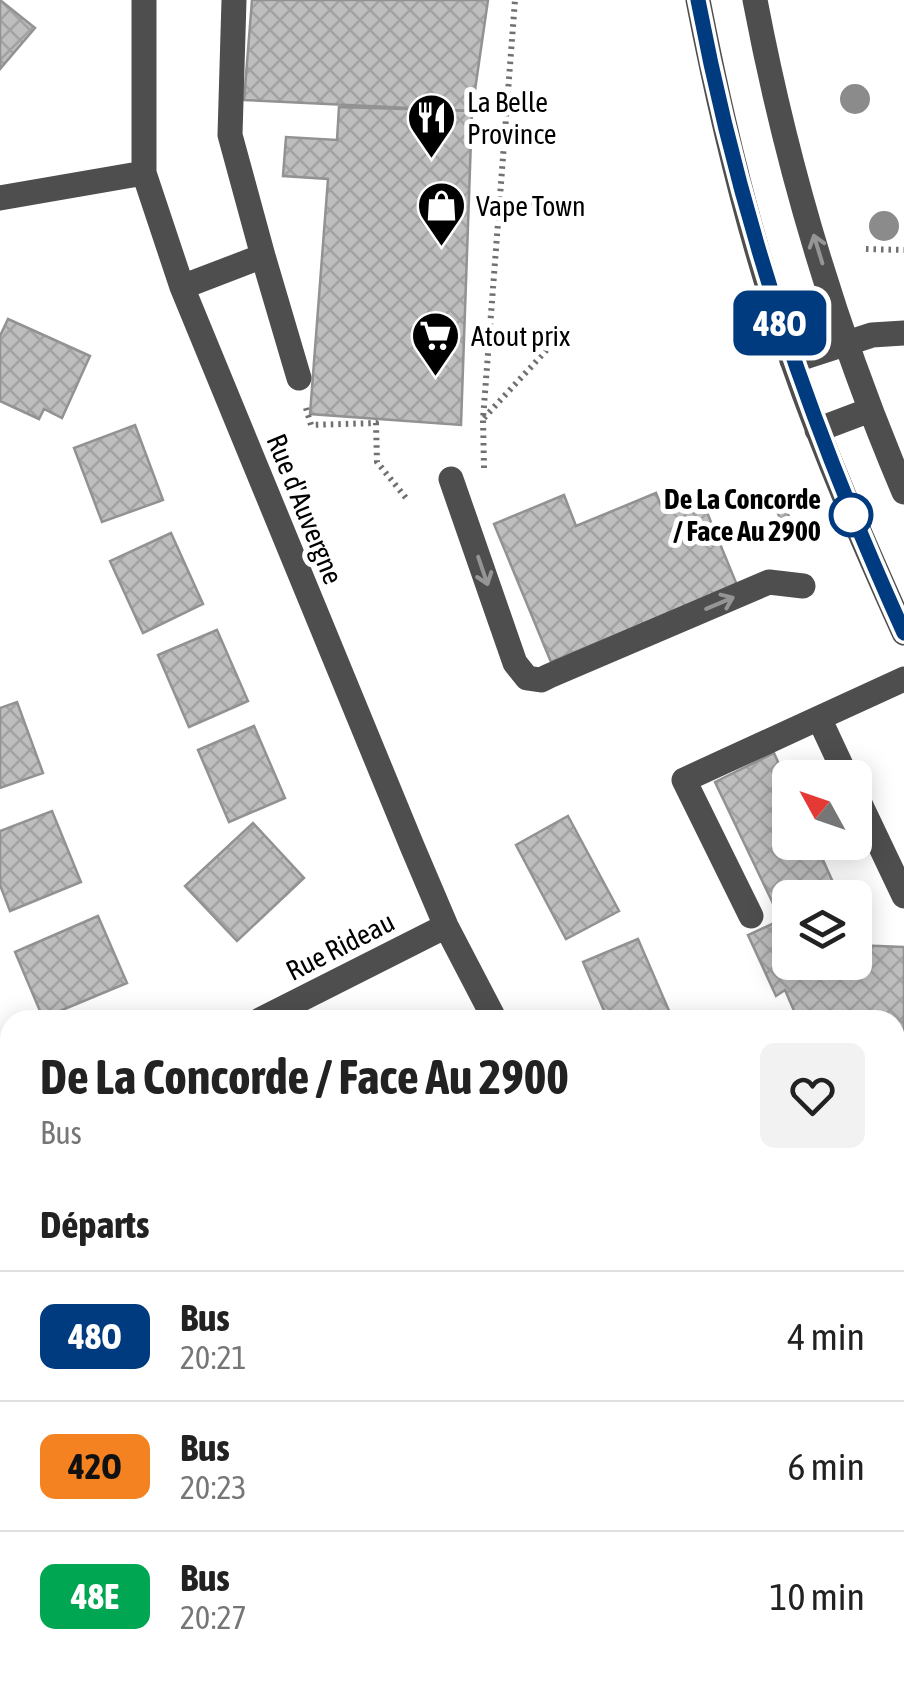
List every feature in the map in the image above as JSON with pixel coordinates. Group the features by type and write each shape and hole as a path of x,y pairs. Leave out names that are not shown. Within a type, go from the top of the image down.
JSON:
{"street":[{"name":"Rue d'Auvergne","path":"144,0 144,173 182,286 446,926 490,1010"},
{"path":"234,0 230,135 299,378"},
{"path":"698,0 741,193 792,361 851,515 904,633"},
{"path":"756,0 808,218 870,410 904,492"},
{"path":"0,198 144,173"},
{"path":"182,286 263,256"},
{"path":"792,361 872,335 904,333"},
{"path":"817,430 870,410"},
{"path":"451,479 514,663 528,678 541,680 768,582 803,586"},
{"path":"751,916 684,780 904,679"},
{"path":"819,718 839,760"},
{"path":"872,829 904,896"},
{"name":"Rue Rideau","path":"280,1010 446,926"}],"path":[{"path":"484,473 484,419 515,0"},
{"path":"500,201 560,208"},
{"path":"866,249 904,250"},
{"path":"484,419 554,342"},
{"path":"310,426 376,423 376,462 406,498"}],"building":[{"path":"0,0 35,28 0,69"},
{"path":"252,0 488,0 472,111 244,100"},
{"path":"339,107 472,111 461,425 310,414 328,179 283,176 286,137 337,140"},
{"path":"8,319 90,356 62,418 44,409 39,419 0,401 0,336"},
{"path":"135,425 163,500 102,522 74,448"},
{"path":"656,493 662,508 699,493 737,585 551,662 494,524 564,495 576,526"},
{"path":"785,507 795,531 786,534 777,511"},
{"path":"171,533 203,604 143,633 110,561"},
{"path":"217,630 248,701 189,727 158,655"},
{"path":"17,702 43,773 0,788 0,708"},
{"path":"254,726 285,798 229,822 198,750"},
{"path":"774,753 777,760 772,760 772,860 823,860 832,880 772,880 772,901 715,782"},
{"path":"52,811 81,882 10,911 0,885 0,831"},
{"path":"568,816 619,911 566,939 516,845"},
{"path":"253,823 304,878 237,941 185,886"},
{"path":"98,916 127,983 62,1010 40,1010 15,952"},
{"path":"772,924 772,980 872,980 872,946 904,947 904,1010 794,1010 785,990 776,996 748,935"},
{"path":"638,939 669,1010 604,1010 583,962"}],"bus line":[{"name":"48O","path":"698,0 741,193 792,361 851,515 904,633"}],"place":[{"name":"La Belle Province","path":"432,160"},
{"name":"Vape Town","path":"441,248"},
{"name":"Atout prix","path":"436,378"},
{"name":"De La Concorde / Face Au 2900","path":"851,515"}]}
